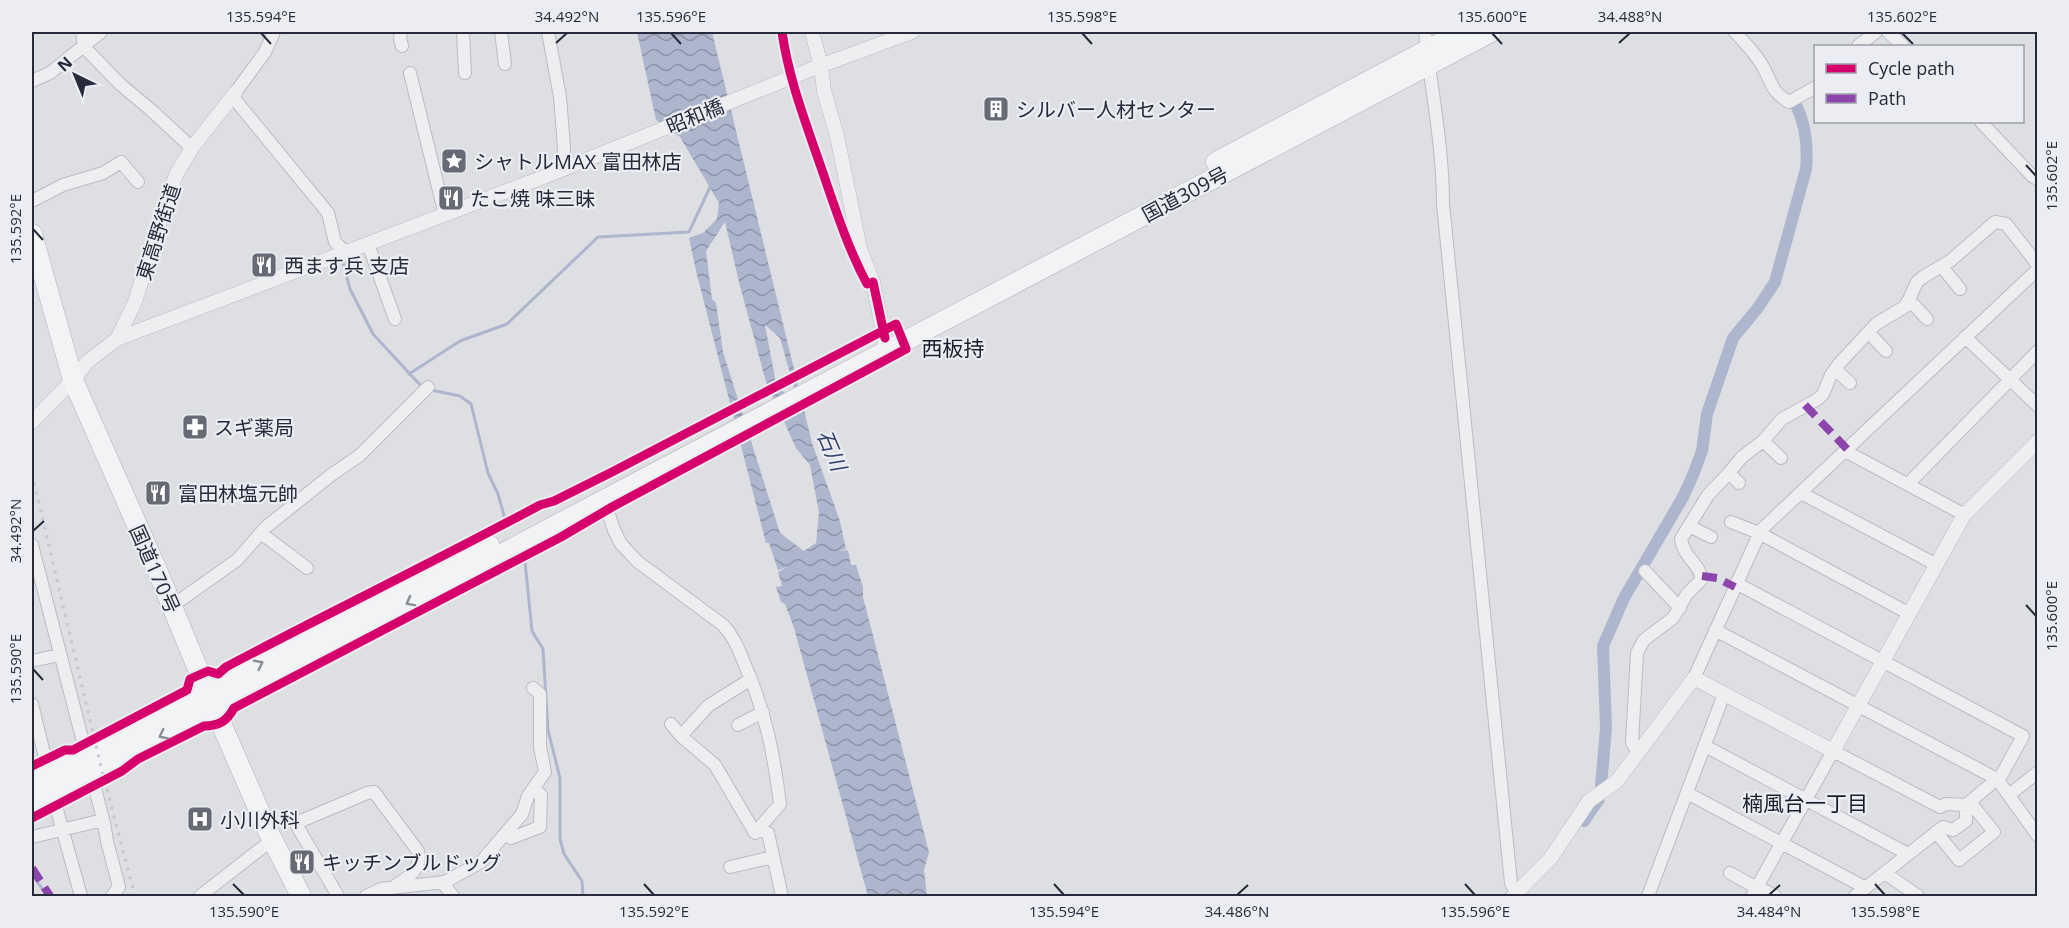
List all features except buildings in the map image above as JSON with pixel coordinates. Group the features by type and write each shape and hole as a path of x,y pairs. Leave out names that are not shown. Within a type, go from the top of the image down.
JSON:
{"highway":[{"name":"国道309号","path":"609,492 882,347 1427,48 1461,32"},
{"name":"国道309号","path":"1427,48 1491,32"},
{"name":"国道170号","path":"32,234 73,380 272,840 301,897"},
{"path":"32,803 211,699 609,492"},
{"path":"32,784 40,775 90,770 134,750 211,699"},
{"path":"32,815 55,803 90,770"}],"street":[{"path":"82,32 84,47 121,85 192,148"},
{"path":"32,81 50,73 101,32"},
{"name":"東高野街道","path":"32,422 73,380 87,362 117,339 135,302 177,173 192,148 265,52 274,32"},
{"path":"401,32 402,46"},
{"path":"463,32 465,73"},
{"path":"501,32 505,64"},
{"path":"548,32 560,98 563,160 569,167"},
{"path":"812,32 824,91 837,136 860,249 873,282 882,347"},
{"name":"昭和橋","path":"117,339 445,215 819,66 912,32"},
{"path":"1735,32 1759,60 1773,90 1782,98 1789,102 1814,88"},
{"path":"1859,45 1876,32"},
{"path":"1888,32 1902,45"},
{"path":"1427,48 1438,125 1444,215 1514,895"},
{"path":"410,73 445,215"},
{"path":"234,94 328,213 335,242 342,254"},
{"path":"1982,123 2037,180"},
{"path":"32,201 63,186 103,173 121,162 138,182"},
{"path":"1514,895 1550,859 1589,801 1617,781 1638,753 1694,678 1759,534 2037,267 2006,224 1995,222 1942,267 1917,282 1907,302 1899,311 1885,317 1835,369 1823,394 1782,418 1763,441 1742,457 1708,495 1681,542 1689,559 1702,576 1701,580 1687,594 1673,618 1644,640 1637,653 1632,743 1638,753"},
{"path":"368,244 395,319"},
{"path":"1942,267 1960,289"},
{"path":"1907,302 1914,305 1927,319"},
{"path":"1869,333 1886,351"},
{"path":"1965,337 2037,406"},
{"path":"1908,484 2037,351"},
{"path":"1835,369 1850,383"},
{"path":"172,606 237,560 261,532 331,475 359,456 428,387"},
{"path":"1763,441 1781,458"},
{"path":"1756,891 1965,515 2037,441"},
{"path":"1845,451 1965,515"},
{"path":"1729,473 1739,483"},
{"path":"609,492 614,530 621,544 638,562 723,625 733,636 763,712 774,756 780,804 755,833 715,765 681,736 671,724"},
{"path":"1801,493 1936,565"},
{"path":"1731,522 1759,534 1910,614"},
{"path":"1689,526 1711,537"},
{"path":"261,532 307,568"},
{"path":"32,545 33,562 74,702 119,887 112,897"},
{"path":"1645,571 1680,608"},
{"path":"1736,584 2024,736 2001,776 1968,804 1946,804 1940,807"},
{"path":"1715,630 1997,779 2037,836"},
{"path":"32,662 59,655"},
{"path":"1694,678 1940,807"},
{"path":"681,736 708,706 751,679"},
{"path":"366,897 381,889 442,882 481,862 522,814 528,796 545,772 540,747 540,694 533,688"},
{"path":"1648,897 1724,694"},
{"path":"32,704 40,775"},
{"path":"738,725 763,712"},
{"path":"1705,746 1908,854"},
{"path":"2009,795 2037,772"},
{"path":"505,834 511,838 540,827 541,795 534,789"},
{"path":"338,897 297,826 301,821 367,793 374,792 418,851 420,860 417,869 391,888"},
{"path":"1687,794 1866,888"},
{"path":"55,803 81,897"},
{"path":"1940,807 1939,830 1959,860 1994,832 1968,804"},
{"path":"1855,897 1939,830 1953,830 1966,821 1968,804"},
{"path":"32,837 103,819"},
{"path":"758,830 768,833 778,896"},
{"path":"200,897 272,840"},
{"path":"730,867 773,858"},
{"path":"1730,873 1756,891 1775,897"},
{"path":"1885,873 1918,897"},
{"path":"442,882 453,897"}],"water":[{"path":"637,32 712,32 812,443 840,521 846,549 839,551 848,550 851,565 856,565 863,587 863,597 929,852 924,870 927,896 868,896 794,628 776,587 782,586 778,572 787,567 778,570 769,543 766,543 696,271 689,238 703,233 717,219 719,203 680,137 656,120","holes":["725,222 766,382 796,448 810,465 819,512 816,543 804,551 780,533 723,352 716,303 712,299 706,251","765,325 780,338 801,412 776,383"]}],"waterway":[{"path":"1601,786 1606,728 1603,646 1624,598 1683,497 1693,475 1702,451 1707,414 1733,338 1757,309 1775,282 1806,169 1806,136 1796,105"},
{"path":"409,374 460,341 507,324 598,237 689,232 711,185"},
{"path":"342,258 350,289 373,334 422,387"},
{"path":"431,390 460,396 471,404 488,473 498,494 505,519"},
{"path":"525,562 532,631 543,649 548,730 560,778 560,839 564,854 582,881 583,896"},
{"path":"1584,821 1599,799"},
{"path":"32,874 47,896"}],"railway":[{"path":"32,474 102,771 135,896"}],"marked path":[{"path":"1805,405 1847,449"},
{"path":"1702,576 1717,578 1735,587"},
{"path":"32,868 50,896"}],"cycle path":[{"path":"782,32 789,68 805,121 854,257 867,284 873,282 885,338"},
{"path":"32,766 65,750 73,750 187,690 190,679 208,671 218,674 226,667 540,505 554,501 612,472 896,324 906,349 612,507 561,537 234,708 222,722 204,726 138,759 122,771 32,818"}],"place":[{"name":"シルバー人材センター","path":"996,109"},
{"name":"シャトルMAX 富田林店","path":"454,161"},
{"name":"たこ焼 味三昧","path":"451,198"},
{"name":"西ます兵 支店","path":"264,265"},
{"name":"スギ薬局","path":"195,427"},
{"name":"富田林塩元帥","path":"158,493"},
{"name":"小川外科","path":"200,819"},
{"name":"キッチンブルドッグ","path":"302,862"}],"district":[{"name":"西板持","path":"953,348"},
{"name":"楠風台一丁目","path":"1805,803"}],"water label":[{"name":"石川","path":"832,450"}]}
